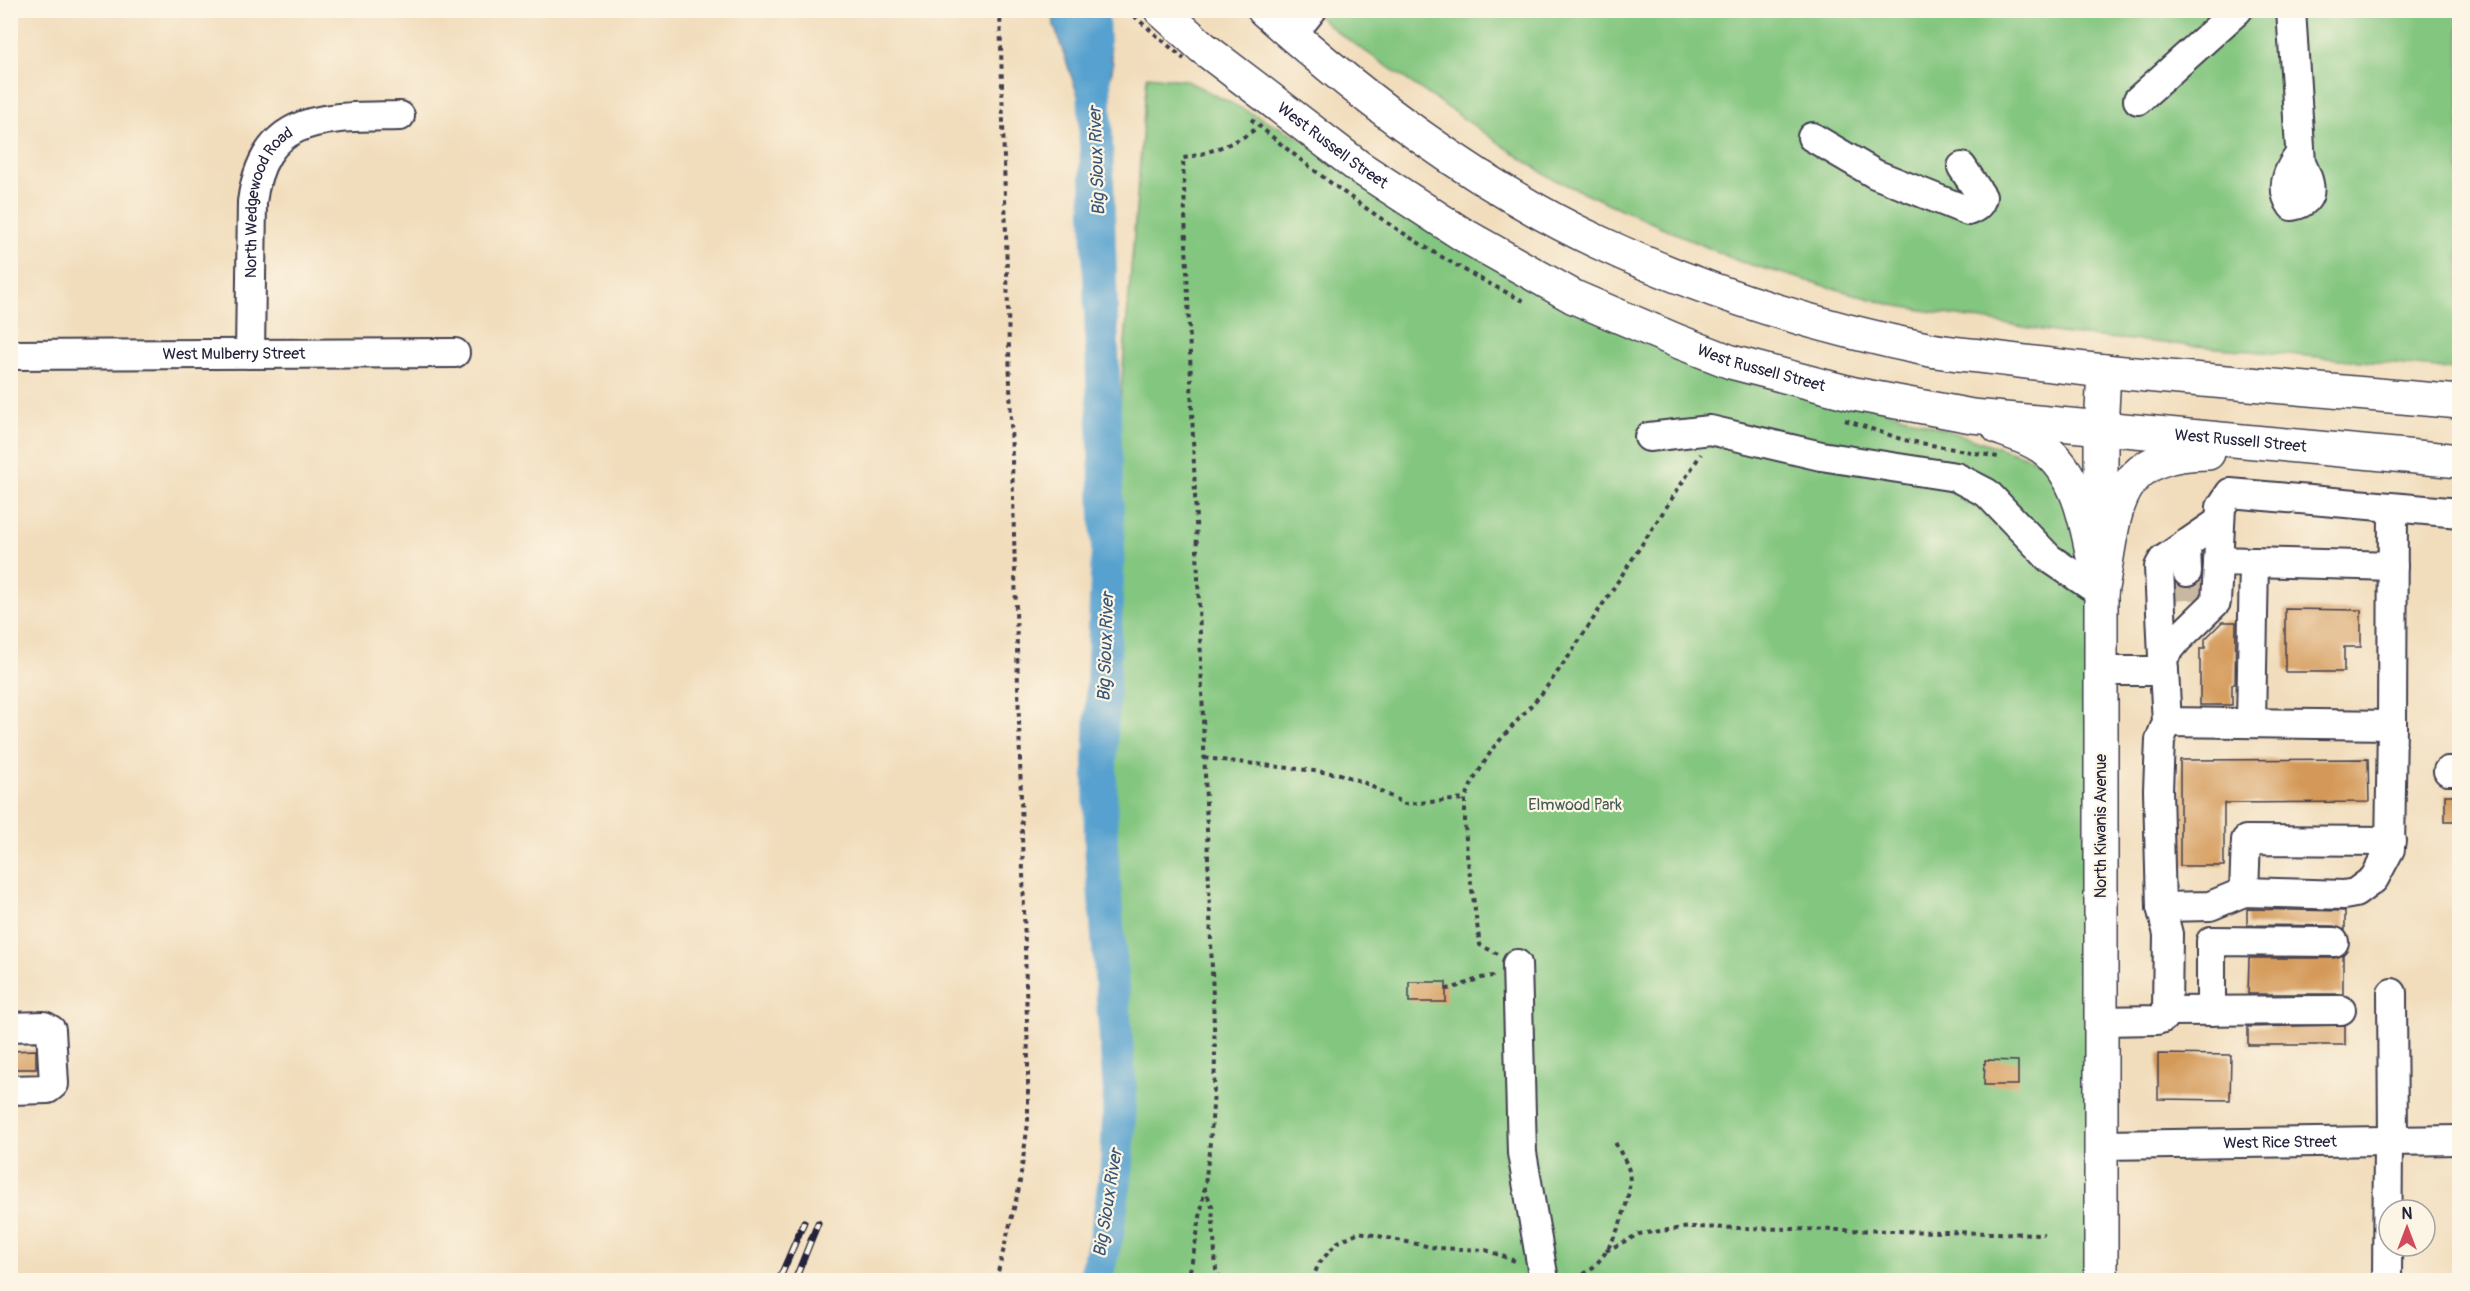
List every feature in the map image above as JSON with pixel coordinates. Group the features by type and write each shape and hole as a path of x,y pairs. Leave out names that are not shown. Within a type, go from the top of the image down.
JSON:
{"main road":[{"name":"West Russell Street","path":"1161,10 1193,53 1368,173 1462,234 1574,297 1731,362 1854,394 1972,416 2460,461"},
{"path":"1264,10 1302,23 1366,97 1428,142 1543,213 1598,242 1658,268 1784,314 1934,350 2104,371 2460,402"},
{"name":"North Kiwanis Avenue","path":"2101,1281 2101,429 2104,371"},
{"path":"1933,410 2020,436 2040,445 2053,456 2064,469 2080,505 2101,592"},
{"path":"2101,592 2118,505 2125,489 2150,464 2166,457 2191,453 2259,453 2330,449"}],"street":[{"path":"2291,10 2300,154"},
{"path":"2138,100 2228,14"},
{"name":"North Wedgewood Road","path":"250,354 252,202 255,181 264,157 284,135 312,122 337,117 400,116"},
{"path":"1812,137 1875,174 1968,211 1975,208 1982,197 1962,167"},
{"name":"West Mulberry Street","path":"10,355 455,353"},
{"path":"1649,437 1710,430 1821,456 1956,477 1987,493 2049,558 2101,592"},
{"path":"2163,664 2189,620 2216,602 2221,507 2230,493 2460,513"},
{"path":"2161,907 2210,906 2244,892 2355,893 2374,879 2390,849 2391,841 2394,508"},
{"path":"2102,1021 2157,1020 2163,1018 2167,1011 2168,934 2161,907 2158,790 2160,740 2167,722 2159,567 2163,560 2187,558 2220,521"},
{"path":"2218,561 2393,566"},
{"path":"2251,723 2254,562"},
{"path":"2101,671 2163,664"},
{"path":"2167,722 2392,725"},
{"path":"2244,892 2246,840 2391,841"},
{"path":"2210,906 2211,1011"},
{"path":"2211,941 2334,942"},
{"path":"1517,970 1522,1153 1529,1206 1543,1275"},
{"path":"2387,1281 2392,993"},
{"path":"2167,1011 2341,1010"},
{"path":"10,1027 44,1026 51,1030 54,1084 48,1089 10,1090"},
{"name":"West Rice Street","path":"2102,1145 2460,1140"}],"path":[{"path":"996,1281 1009,1235 1028,1123 1000,10"},
{"path":"1127,10 1193,53"},
{"path":"1188,1281 1204,1186 1213,1110 1215,1054 1183,158 1195,156 1251,133 1259,126"},
{"path":"1480,945 1467,855 1465,799 1473,781 1493,748 1543,692 1569,656 1706,447 1710,430"},
{"path":"1204,758 1340,774 1363,782 1406,804 1465,799"},
{"path":"1446,989 1455,988 1485,976 1517,970"},
{"path":"1312,1281 1319,1263 1338,1242 1359,1232 1436,1248 1486,1250 1543,1275 1572,1277 1584,1275 1605,1252 1614,1238 1629,1193 1629,1170 1615,1142"},
{"path":"1204,1186 1212,1206 1216,1270 1221,1281"},
{"path":"1605,1252 1639,1234 1690,1227 2044,1234"}],"green space":[{"path":"1312,11 2459,11 2459,370 2066,334 1892,305 1738,261 1549,177 1337,32"},
{"name":"Elmwood Park","path":"1147,76 1185,80 1359,167 1574,297 1788,378 2064,469 2101,593 2100,1280 1095,1280 1107,1234 1117,1165 1120,1092 1101,846 1103,659 1108,549"}],"water":[{"path":"1053,11 1108,11 1108,39 1113,65 1096,148 1054,25"}],"building":[{"path":"2285,609 2361,610 2361,647 2344,647 2344,672 2285,672"},
{"path":"2222,622 2236,622 2235,684 2232,684 2232,705 2200,705 2200,648 2205,648 2205,639"},
{"path":"2368,759 2369,802 2224,803 2224,866 2180,866 2180,760"},
{"path":"2445,795 2460,795 2460,821 2445,821"},
{"path":"2247,909 2345,911 2345,930 2334,926 2247,925"},
{"path":"2343,955 2343,994 2248,994 2249,958 2334,958"},
{"path":"1409,982 1446,982 1446,1002 1409,1002"},
{"path":"2345,1025 2345,1045 2248,1045 2248,1027"},
{"path":"36,1050 36,1069 10,1069 10,1051"},
{"path":"2158,1054 2231,1055 2230,1100 2158,1099"},
{"path":"1985,1060 2018,1061 2018,1085 1984,1085"}],"waterway":[{"name":"Big Sioux River","path":"1092,10 1108,549 1100,763 1101,846 1120,1092 1117,1165 1107,1234 1095,1280"}],"tunnel":[{"path":"2187,572 2189,612"}],"railway":[{"path":"779,1280 804,1222"},
{"path":"795,1280 818,1223"}]}
